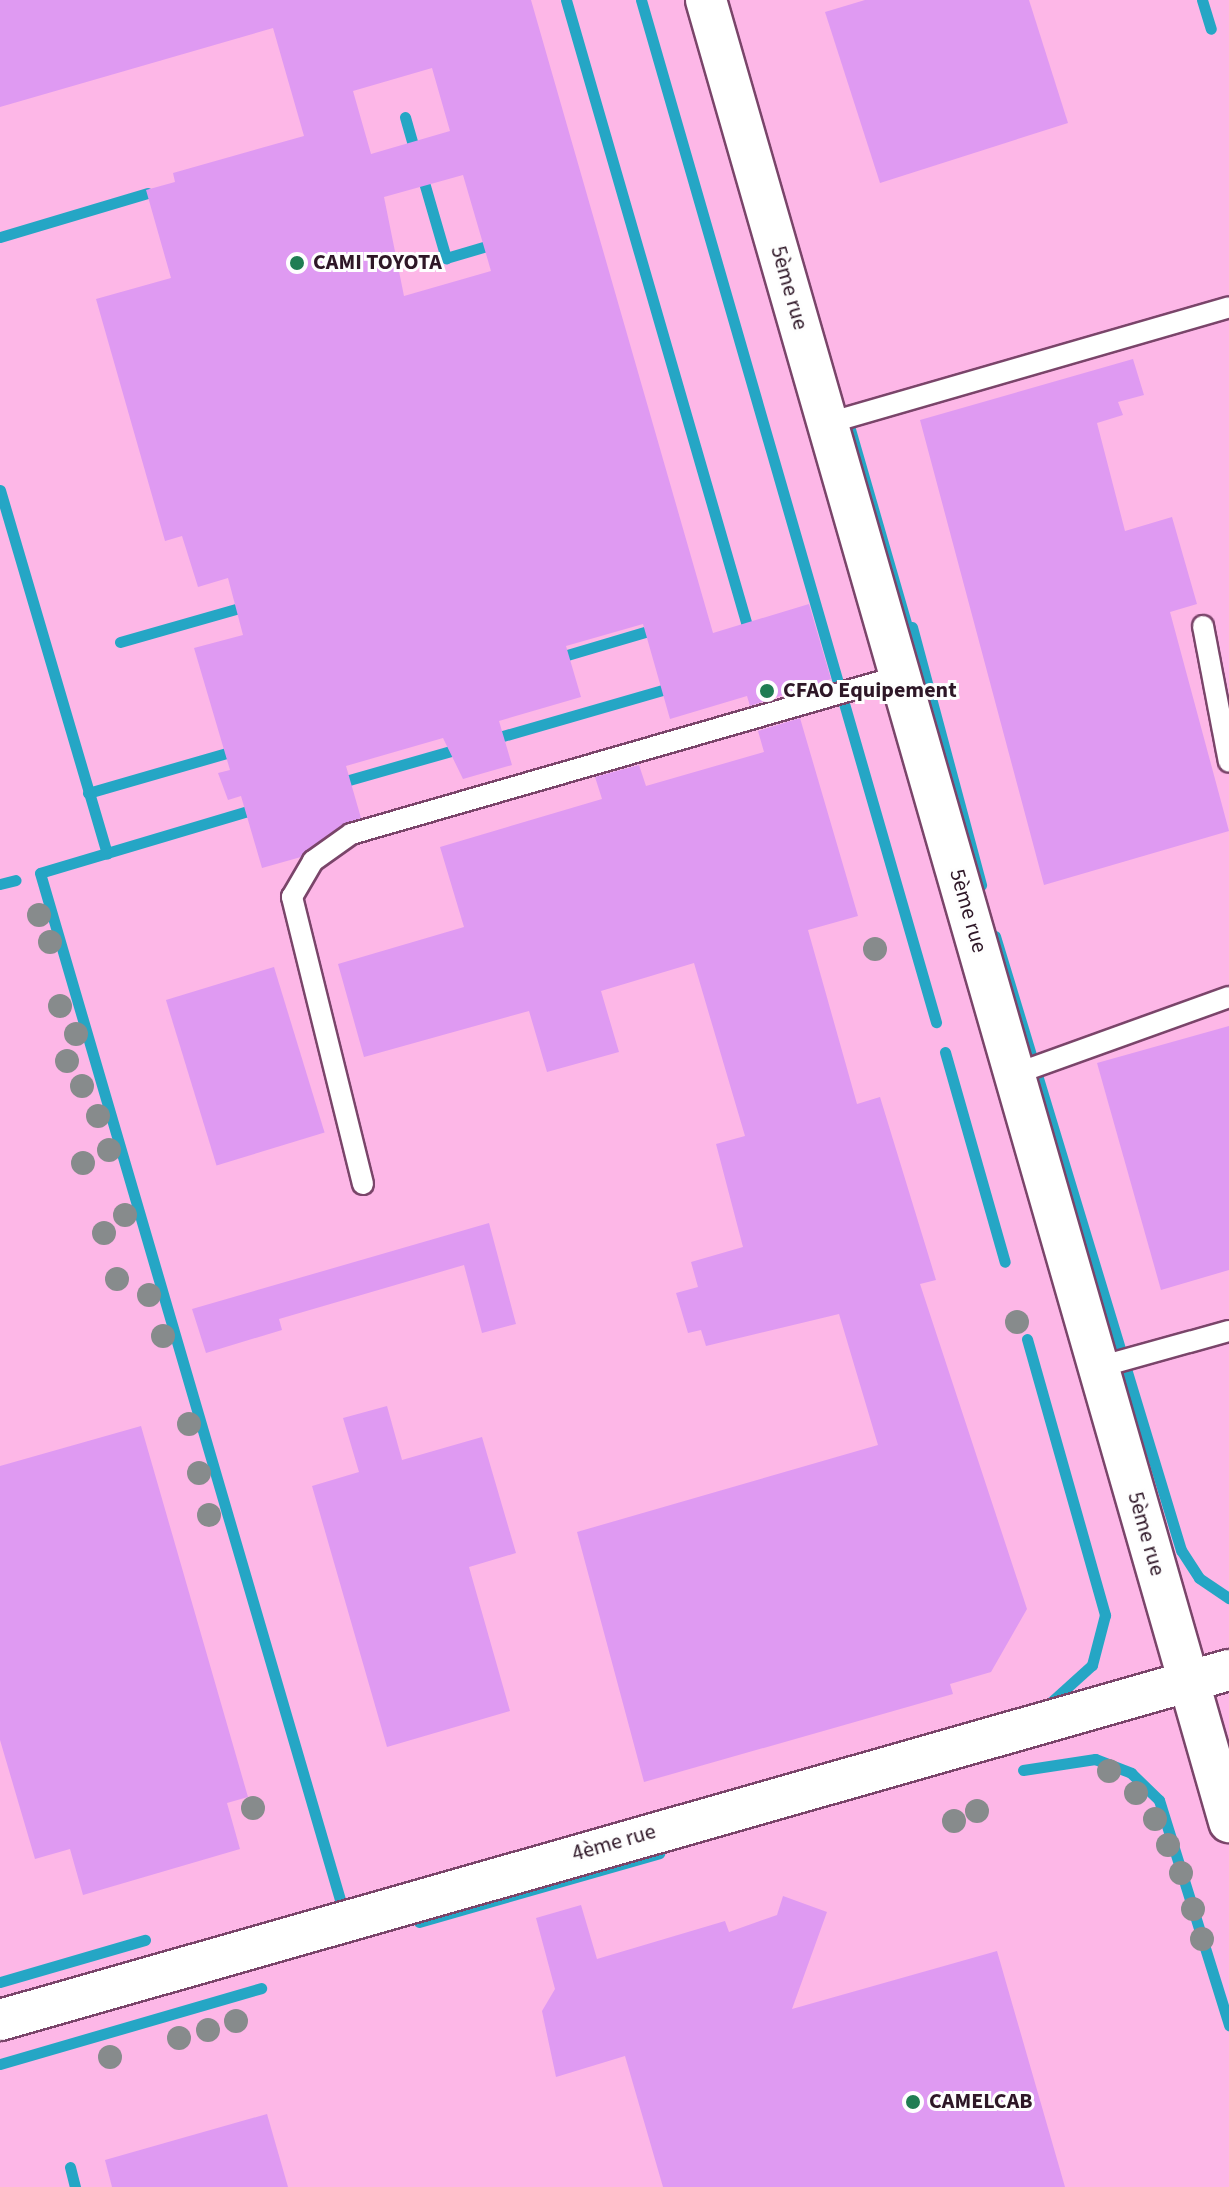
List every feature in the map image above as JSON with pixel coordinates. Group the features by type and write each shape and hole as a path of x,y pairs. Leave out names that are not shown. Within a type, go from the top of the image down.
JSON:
{"street":[{"name":"5ème rue","path":"706,0 1229,1822"},
{"name":"4ème rue","path":"0,2020 1229,1670"}],"lane":[{"path":"828,423 1229,307"},
{"path":"1203,626 1229,762"},
{"path":"363,1184 292,897 313,861 351,834 900,676"},
{"path":"1015,1074 1229,997"},
{"path":"1099,1367 1229,1331"}],"shaded area":[{"path":"0,0 1229,0 1229,2187 0,2187"}],"building":[{"path":"0,0 531,0 713,633 809,604 831,679 750,706 747,696 670,719 643,624 566,646 581,697 499,721 512,765 463,779 443,738 346,766 361,818 301,857 262,868 241,796 228,800 218,773 230,770 194,648 243,635 228,578 198,587 182,536 165,541 96,299 171,278 146,190 175,182 173,173 304,136 273,28 0,107","holes":["432,68 450,131 371,154 353,91","463,175 491,271 404,296 384,197"]},
{"path":"865,0 1029,0 1068,123 880,183 825,12"},
{"path":"1133,359 1144,395 1118,402 1123,415 1097,423 1125,531 1172,517 1197,604 1170,612 1229,831 1044,885 920,420"},
{"path":"800,718 858,916 808,930 857,1104 880,1097 936,1280 920,1284 1027,1609 991,1672 950,1684 953,1694 644,1782 577,1532 878,1445 839,1314 706,1346 701,1330 688,1333 676,1293 698,1287 691,1262 743,1247 716,1144 745,1136 694,963 601,991 619,1052 547,1072 529,1011 364,1057 338,964 464,927 440,847 602,799 595,777 639,765 646,786 764,752 758,731"},
{"path":"274,967 325,1132 217,1165 166,1000"},
{"path":"1229,1026 1229,1270 1161,1290 1097,1063"},
{"path":"489,1223 516,1324 482,1333 464,1265 279,1319 282,1330 206,1353 192,1309"},
{"path":"387,1406 402,1460 482,1437 516,1553 469,1567 510,1711 387,1747 312,1486 359,1472 343,1418"},
{"path":"141,1426 248,1797 227,1803 240,1849 83,1895 70,1849 35,1859 0,1740 0,1466"},
{"path":"783,1896 827,1912 792,2009 997,1951 1065,2187 663,2187 625,2056 556,2077 542,2011 555,1989 536,1918 581,1905 597,1959 725,1921 729,1932 777,1915"},
{"path":"267,2114 288,2187 112,2187 105,2160"}],"waterway":[{"path":"566,0 750,636"},
{"path":"641,0 936,1022"},
{"path":"1202,0 1211,29"},
{"path":"405,117 416,155"},
{"path":"421,172 446,258 497,243"},
{"path":"0,237 148,193"},
{"path":"850,429 906,623"},
{"path":"0,490 107,854"},
{"path":"120,642 250,605"},
{"path":"912,627 981,885"},
{"path":"557,658 645,632"},
{"path":"489,740 676,686"},
{"path":"335,784 461,748"},
{"path":"88,793 237,750"},
{"path":"258,808 40,873 343,1910"},
{"path":"0,884 16,880"},
{"path":"995,936 1181,1550 1199,1578 1229,1598"},
{"path":"945,1052 1005,1262"},
{"path":"1027,1339 1105,1615 1092,1665 1050,1703"},
{"path":"1023,1770 1095,1759 1131,1773 1159,1800 1229,2025"},
{"path":"419,1922 659,1853"},
{"path":"0,1982 145,1940"},
{"path":"0,2064 261,1988"},
{"path":"70,2167 75,2187"}],"place":[{"name":"CAMI TOYOTA","path":"297,263"},
{"name":"CFAO Equipement","path":"767,691"},
{"name":"CAMELCAB","path":"913,2102"}]}
